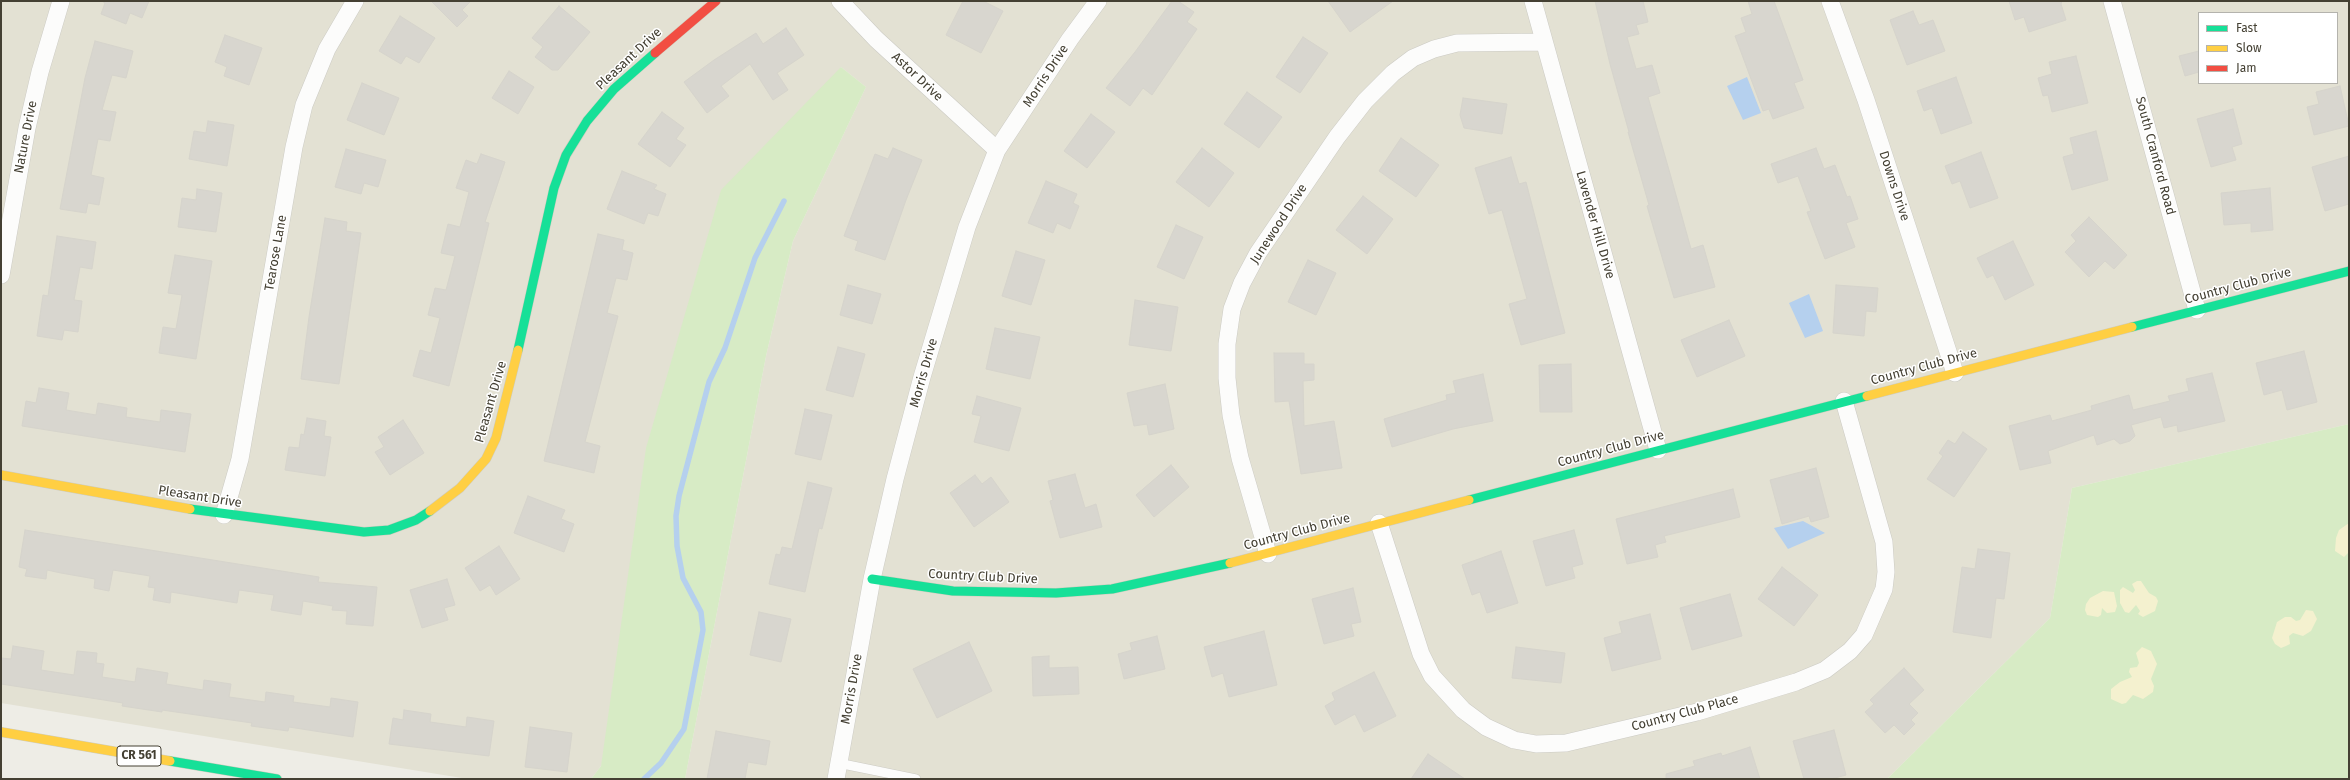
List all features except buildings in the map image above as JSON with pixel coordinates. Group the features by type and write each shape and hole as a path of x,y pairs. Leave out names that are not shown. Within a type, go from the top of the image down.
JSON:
{"street":[{"name":"Nature Drive","path":"1,275 27,128 40,72 61,1"},
{"name":"Tearose Lane","path":"224,515 240,459 294,147 304,104 327,49 354,1"},
{"name":"Pleasant Drive","path":"1,475 224,515 364,532 389,530 416,520 442,505 460,488 486,459 496,438 510,388 554,188 566,155 587,121 614,89 716,1"},
{"name":"Astor Drive","path":"840,1 876,39 997,150"},
{"name":"Morris Drive","path":"837,771 872,579 922,378 967,227 997,150 1070,39 1098,1"},
{"name":"Lavender Hill Drive","path":"1533,1 1658,450"},
{"name":"Downs Drive","path":"1830,1 1866,100 1955,373"},
{"name":"South Cranford Road","path":"2112,1 2197,310"},
{"name":"Junewood Drive","path":"1268,554 1240,458 1231,415 1227,378 1227,344 1232,309 1242,283 1258,253 1337,137 1365,102 1393,73 1413,58 1434,49 1457,43 1544,42"},
{"name":"Country Club Drive","path":"872,579 953,591 1056,593 1112,589 1268,554 1380,523 1844,401 2349,271"},
{"name":"Country Club Place","path":"1380,523 1421,654 1432,676 1463,710 1486,727 1514,740 1536,744 1566,743 1697,712 1796,682 1825,670 1850,651 1864,635 1884,589 1886,572 1884,542 1844,401"},
{"name":"CR 561","path":"1,732 277,779"}],"lane":[{"path":"837,771 916,779"}],"shaded area":[{"path":"1,1 2349,1 2349,424 2072,488 2050,618 1887,779 685,779 766,356 793,241 866,87 841,67 601,766 591,779 468,779 1,703"}],"green space":[{"path":"841,67 866,87 793,241 766,356 685,779 591,779 601,766 646,448 721,190"},
{"path":"2349,424 2349,779 1887,779 2050,618 2072,488"}],"sand":[{"path":"2349,523 2349,552 2344,557 2335,551 2336,538 2339,530"},
{"path":"2137,581 2141,581 2149,593 2156,597 2158,601 2155,611 2143,617 2138,614 2140,611 2136,605 2129,613 2125,612 2120,603 2120,590 2123,587 2133,593 2135,590 2132,584"},
{"path":"2103,591 2114,592 2117,606 2115,612 2107,613 2102,608 2101,615 2098,617 2087,615 2085,610 2086,604 2090,598"},
{"path":"2306,610 2313,611 2317,619 2311,631 2303,636 2293,633 2289,636 2290,644 2281,648 2275,644 2272,638 2277,622 2285,617 2291,617 2296,621 2300,620"},
{"path":"2142,647 2151,651 2157,664 2151,679 2154,686 2153,692 2143,699 2133,695 2126,703 2122,704 2111,699 2111,689 2120,682 2132,677 2129,672 2130,668 2137,667 2139,663 2136,653"}],"water":[{"path":"1747,77 1761,113 1743,120 1727,86"},
{"path":"1809,294 1823,331 1805,338 1789,303"},
{"path":"1803,521 1825,533 1788,549 1774,528"}],"waterway":[{"path":"644,779 661,763 684,729 703,630 701,612 683,578 677,546 676,516 679,496 709,382 725,348 755,258 784,201"}],"traffic: fast":[{"path":"518,350 554,188 566,155 587,121 614,89 655,53"},
{"path":"2132,327 2349,271"},
{"path":"1469,500 1867,396"},
{"path":"190,509 364,532 389,530 416,520 430,511"},
{"path":"872,579 953,591 1056,593 1112,589 1230,563"},
{"path":"170,761 277,779"}],"traffic: slow":[{"path":"1867,396 2132,327"},
{"path":"430,511 460,488 486,459 496,438 518,350"},
{"path":"1,475 190,509"},
{"path":"1230,563 1469,500"},
{"path":"1,732 170,761"}],"traffic: jam":[{"path":"655,53 716,1"}]}
